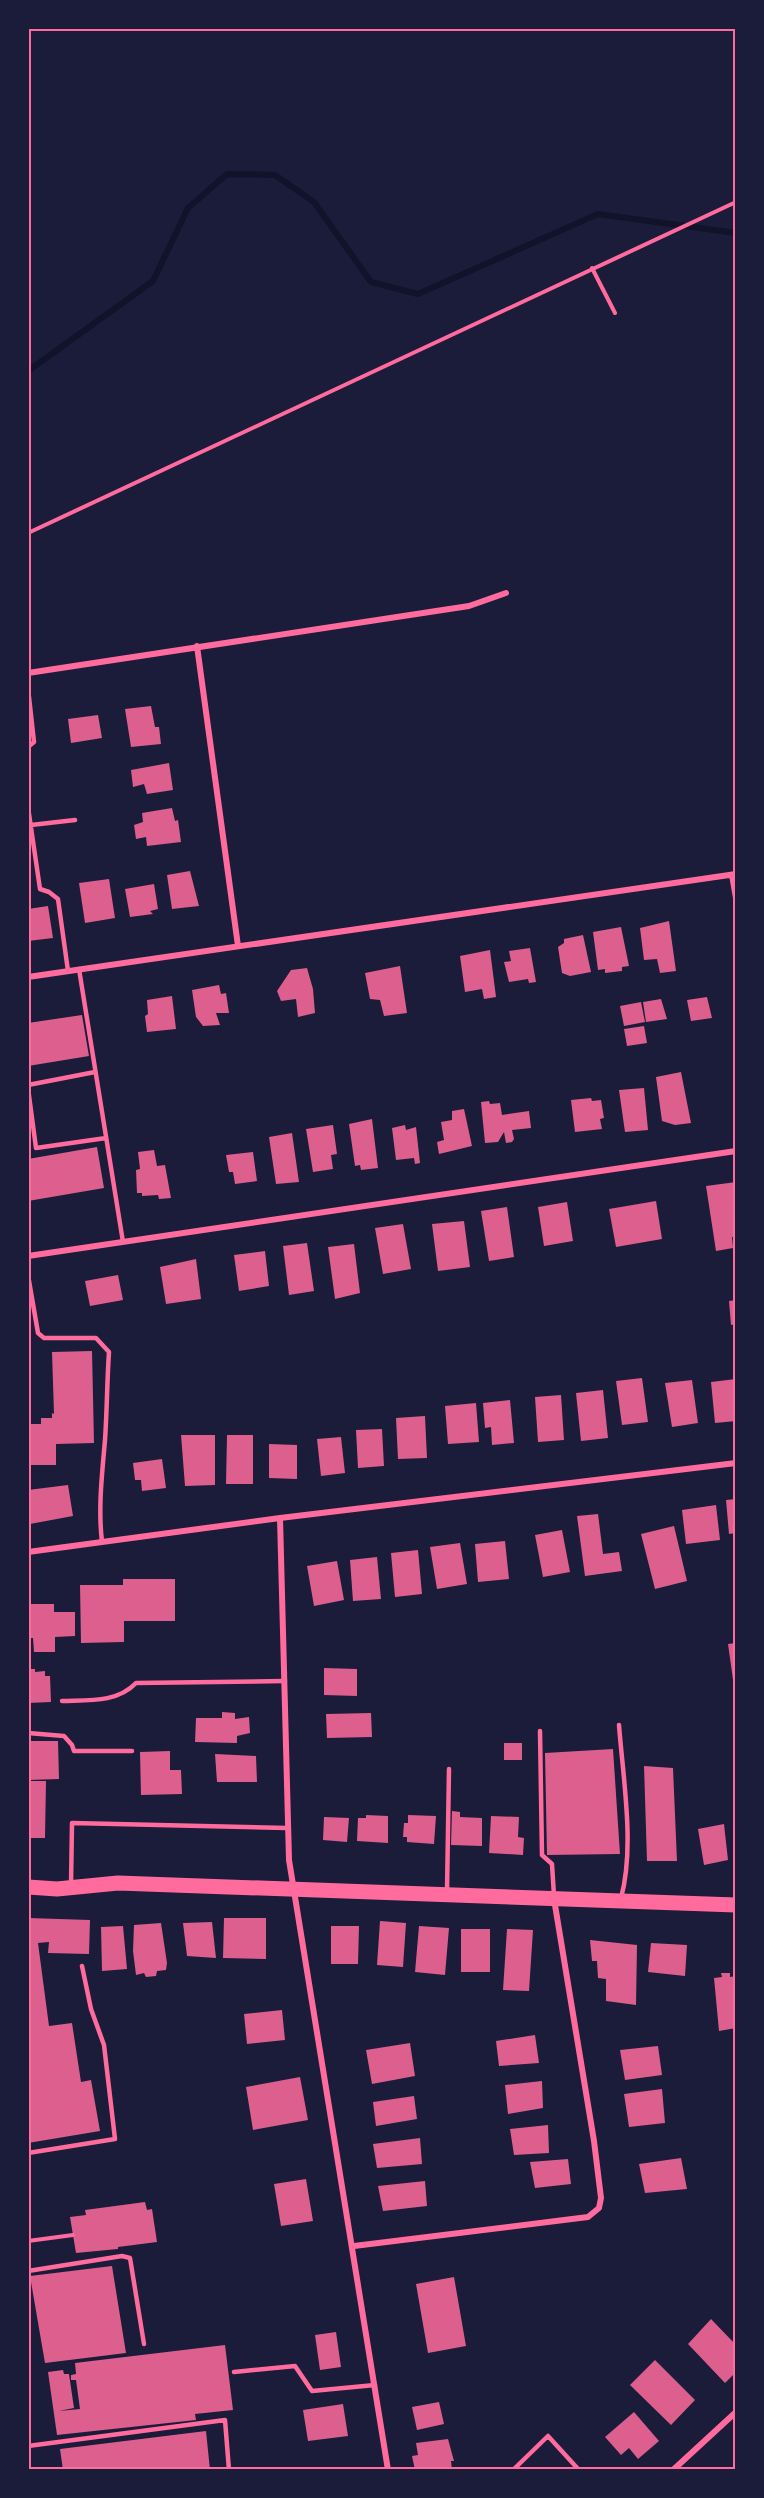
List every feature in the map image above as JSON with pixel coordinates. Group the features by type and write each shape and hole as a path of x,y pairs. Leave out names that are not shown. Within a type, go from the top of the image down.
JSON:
{"main road":[{"path":"28,1887 70,1887 118,1883 735,1905"}],"street":[{"path":"28,673 469,606 506,593"},
{"path":"196,646 238,946"},
{"path":"28,977 734,874 735,898"},
{"path":"28,1256 735,1151"},
{"path":"28,1552 280,1518 735,1463"},
{"path":"280,1518 287,1828 293,1888 354,2246 388,2469"},
{"path":"354,2246 588,2217 599,2208 601,2198 594,2141 554,1899"},
{"path":"672,2469 735,2412"}],"lane":[{"path":"28,688 34,742 28,747"},
{"path":"28,807 40,889 58,899 68,971"},
{"path":"31,825 75,820"},
{"path":"80,969 123,1242"},
{"path":"95,1072 28,1086 36,1148 106,1138"},
{"path":"28,1275 38,1333 44,1338 96,1338 109,1352 101,1474 102,1542"},
{"path":"62,1701 104,1700 129,1690 136,1683 285,1681"},
{"path":"619,1725 627,1852 626,1877 620,1901"},
{"path":"540,1731 542,1855 552,1864 554,1899"},
{"path":"28,1734 64,1736 72,1744 74,1751 132,1751"},
{"path":"447,1896 448,1769"},
{"path":"70,1887 72,1822 287,1828"},
{"path":"28,2153 115,2139 104,2045 91,2010 82,1966"},
{"path":"28,2271 122,2256 130,2258 144,2344"},
{"path":"234,2372 294,2366 312,2391 375,2385"},
{"path":"28,2446 225,2420 229,2469"},
{"path":"514,2469 548,2436 579,2469"}],"path":[{"path":"28,533 735,202"},
{"path":"592,268 615,313"},
{"path":"28,2241 73,2235"}],"building":[{"path":"151,706 155,727 159,727 161,744 131,747 125,709"},
{"path":"98,715 102,738 71,743 68,719"},
{"path":"169,763 173,790 147,794 144,784 133,787 131,770"},
{"path":"172,808 175,821 178,820 181,842 147,846 146,837 136,839 134,825 143,822 142,813"},
{"path":"190,871 199,906 172,909 167,875"},
{"path":"109,879 115,918 85,923 79,883"},
{"path":"154,884 158,909 150,911 153,914 130,917 125,889"},
{"path":"48,906 53,938 28,941 28,909"},
{"path":"669,921 676,971 660,973 657,959 644,960 640,928"},
{"path":"621,927 629,966 622,967 622,971 605,973 605,969 598,970 593,932"},
{"path":"583,935 591,972 570,976 562,973 558,947 564,943 564,939"},
{"path":"530,948 536,982 529,983 528,979 509,982 504,962 511,961 509,951"},
{"path":"490,950 496,997 484,999 482,989 465,992 460,956"},
{"path":"400,966 407,1013 384,1016 380,1000 370,999 365,973"},
{"path":"307,968 313,989 315,1013 298,1017 296,999 281,1001 277,991 291,970"},
{"path":"219,985 221,994 226,993 229,1013 216,1013 220,1025 203,1026 196,1017 192,990"},
{"path":"172,996 176,1029 147,1032 145,1016 148,1014 147,1000"},
{"path":"707,997 712,1018 691,1021 687,1000"},
{"path":"661,999 667,1019 646,1022 643,1002"},
{"path":"641,1002 645,1022 624,1026 620,1006"},
{"path":"82,1015 89,1056 28,1066 28,1023"},
{"path":"644,1026 647,1043 627,1046 624,1029"},
{"path":"681,1072 691,1123 675,1125 662,1121 656,1077"},
{"path":"644,1088 648,1130 625,1132 619,1090"},
{"path":"591,1098 592,1101 601,1100 604,1118 600,1119 602,1129 575,1132 571,1100"},
{"path":"489,1101 490,1104 500,1103 502,1115 529,1111 531,1128 512,1130 514,1139 512,1142 506,1143 504,1132 498,1142 485,1143 481,1102"},
{"path":"464,1109 472,1146 439,1154 437,1142 444,1140 441,1122 452,1120 452,1111"},
{"path":"372,1119 378,1168 361,1170 360,1165 355,1166 349,1124"},
{"path":"333,1125 337,1154 331,1155 333,1169 313,1172 306,1129"},
{"path":"405,1125 406,1130 416,1127 420,1163 415,1164 414,1158 396,1160 392,1128"},
{"path":"292,1133 299,1182 276,1184 269,1137"},
{"path":"97,1147 104,1188 28,1201 28,1159"},
{"path":"154,1150 157,1166 165,1165 171,1198 159,1199 158,1195 142,1196 142,1193 137,1193 136,1170 140,1169 138,1152"},
{"path":"253,1152 257,1181 235,1184 233,1172 229,1172 226,1155"},
{"path":"736,1182 736,1237 732,1237 733,1248 716,1251 706,1186"},
{"path":"656,1201 662,1239 616,1247 609,1209"},
{"path":"567,1202 573,1241 544,1246 538,1207"},
{"path":"507,1207 514,1257 489,1261 481,1211"},
{"path":"464,1221 470,1267 438,1271 432,1224"},
{"path":"403,1224 411,1269 383,1274 375,1228"},
{"path":"307,1243 314,1291 289,1295 283,1246"},
{"path":"354,1244 360,1293 335,1299 328,1247"},
{"path":"265,1251 269,1286 239,1291 234,1255"},
{"path":"196,1259 201,1299 166,1304 160,1267"},
{"path":"118,1275 123,1300 90,1306 85,1281"},
{"path":"736,1300 736,1324 731,1325 729,1301"},
{"path":"92,1351 94,1443 56,1444 56,1465 28,1465 28,1424 41,1424 41,1418 52,1418 52,1413 54,1414 52,1352"},
{"path":"642,1378 648,1422 622,1425 616,1381"},
{"path":"736,1379 736,1421 715,1423 711,1382"},
{"path":"692,1380 698,1423 672,1427 665,1383"},
{"path":"603,1390 608,1438 581,1441 576,1393"},
{"path":"561,1395 564,1440 538,1442 535,1397"},
{"path":"510,1400 514,1443 492,1445 491,1427 485,1428 483,1403"},
{"path":"476,1403 479,1442 448,1444 445,1406"},
{"path":"425,1416 427,1458 398,1459 396,1418"},
{"path":"382,1429 384,1466 358,1468 356,1430"},
{"path":"181,1435 215,1435 215,1485 185,1486"},
{"path":"227,1435 253,1435 253,1484 226,1484"},
{"path":"341,1437 345,1473 321,1476 317,1439"},
{"path":"269,1444 297,1445 297,1479 269,1478"},
{"path":"162,1459 166,1488 142,1491 141,1480 135,1480 133,1463"},
{"path":"68,1485 73,1516 30,1524 28,1490"},
{"path":"736,1499 736,1533 729,1534 726,1500"},
{"path":"716,1505 720,1540 686,1544 682,1510"},
{"path":"598,1514 603,1554 619,1552 622,1571 585,1576 577,1516"},
{"path":"674,1526 687,1581 655,1589 641,1534"},
{"path":"562,1530 570,1572 543,1577 535,1535"},
{"path":"505,1541 509,1579 478,1582 475,1544"},
{"path":"460,1543 467,1584 437,1589 430,1547"},
{"path":"418,1550 422,1594 395,1597 391,1553"},
{"path":"377,1557 381,1599 353,1601 350,1560"},
{"path":"337,1561 344,1600 314,1606 307,1566"},
{"path":"123,1579 175,1579 175,1621 124,1621 124,1642 81,1643 80,1585 123,1585"},
{"path":"31,1604 54,1604 54,1612 75,1612 75,1636 55,1637 55,1652 34,1652 33,1638 28,1638"},
{"path":"736,1643 736,1687 734,1687 728,1644"},
{"path":"324,1668 357,1669 357,1696 324,1695"},
{"path":"28,1669 35,1669 35,1672 45,1671 45,1676 50,1676 51,1702 28,1703"},
{"path":"222,1712 235,1713 235,1719 249,1717 250,1733 237,1736 237,1743 195,1742 196,1718 222,1718"},
{"path":"371,1713 372,1737 327,1738 326,1714"},
{"path":"28,1741 58,1741 59,1779 28,1780"},
{"path":"504,1743 522,1743 522,1760 504,1760"},
{"path":"613,1749 620,1854 547,1855 545,1753"},
{"path":"170,1751 170,1770 181,1770 182,1794 141,1795 140,1752"},
{"path":"215,1754 256,1756 257,1782 217,1782"},
{"path":"644,1766 673,1768 677,1861 647,1861"},
{"path":"28,1781 46,1781 45,1838 28,1838"},
{"path":"452,1811 460,1812 460,1817 482,1818 482,1846 451,1845"},
{"path":"366,1815 388,1816 388,1843 357,1841 358,1818 366,1818"},
{"path":"408,1815 436,1816 434,1844 407,1842 407,1837 403,1837 404,1823 408,1823"},
{"path":"491,1816 519,1817 518,1837 524,1838 523,1855 489,1853"},
{"path":"324,1817 349,1818 347,1842 323,1840"},
{"path":"724,1824 728,1860 704,1865 698,1829"},
{"path":"28,1918 90,1920 89,1954 48,1953 49,1942 38,1943 49,2026 72,2023 81,2082 91,2080 100,2131 28,2143"},
{"path":"224,1918 266,1918 266,1959 223,1958"},
{"path":"380,1921 406,1923 403,1967 377,1965"},
{"path":"212,1922 216,1958 187,1956 183,1923"},
{"path":"161,1923 166,1970 157,1971 156,1976 146,1977 144,1973 136,1975 133,1951 134,1925"},
{"path":"123,1926 127,1969 102,1971 101,1927"},
{"path":"331,1926 359,1926 358,1964 331,1964"},
{"path":"419,1926 449,1928 445,1975 415,1972"},
{"path":"461,1929 490,1929 490,1972 461,1972"},
{"path":"507,1929 533,1930 529,1991 503,1990"},
{"path":"590,1940 637,1945 636,2005 606,2001 606,1979 598,1978 597,1961 592,1961"},
{"path":"651,1943 687,1945 685,1976 648,1972"},
{"path":"721,1973 730,1973 730,1977 736,1976 736,2028 719,2031 714,1978 722,1977"},
{"path":"282,2010 285,2040 247,2044 244,2014"},
{"path":"535,2035 539,2063 499,2066 496,2041"},
{"path":"410,2043 415,2076 372,2084 366,2050"},
{"path":"658,2046 662,2075 625,2080 620,2050"},
{"path":"300,2077 308,2120 253,2130 246,2087"},
{"path":"542,2081 543,2108 508,2114 505,2085"},
{"path":"662,2089 665,2123 629,2127 624,2094"},
{"path":"414,2096 417,2119 376,2126 373,2102"},
{"path":"548,2125 549,2153 514,2155 510,2129"},
{"path":"420,2138 422,2164 377,2168 373,2144"},
{"path":"681,2158 687,2189 645,2193 639,2164"},
{"path":"568,2159 571,2184 535,2188 530,2162"},
{"path":"306,2179 313,2221 281,2226 274,2184"},
{"path":"425,2181 427,2206 383,2211 378,2186"},
{"path":"145,2202 147,2210 152,2209 157,2242 76,2253 70,2217 86,2215 85,2210"},
{"path":"112,2266 126,2353 45,2363 30,2276"},
{"path":"454,2277 466,2346 428,2353 416,2284"},
{"path":"711,2319 736,2345 736,2372 725,2383 688,2344"},
{"path":"336,2332 341,2367 320,2370 315,2335"},
{"path":"225,2345 233,2410 195,2414 196,2420 57,2435 48,2372 63,2370 64,2374 69,2374 74,2408 59,2411 80,2409 76,2380 71,2380 71,2375 76,2374 75,2363"},
{"path":"655,2360 695,2400 671,2425 630,2385"},
{"path":"439,2402 444,2424 417,2430 412,2407"},
{"path":"343,2404 348,2436 308,2441 303,2410"},
{"path":"634,2412 659,2441 638,2459 629,2448 621,2455 605,2437"},
{"path":"206,2431 210,2470 63,2470 60,2449"},
{"path":"448,2439 454,2461 451,2461 452,2470 415,2470 412,2456 418,2455 416,2443"}],"waterway":[{"path":"28,371 153,281 188,208 227,174 275,175 314,202 371,282 418,294 598,214 736,233"}]}
